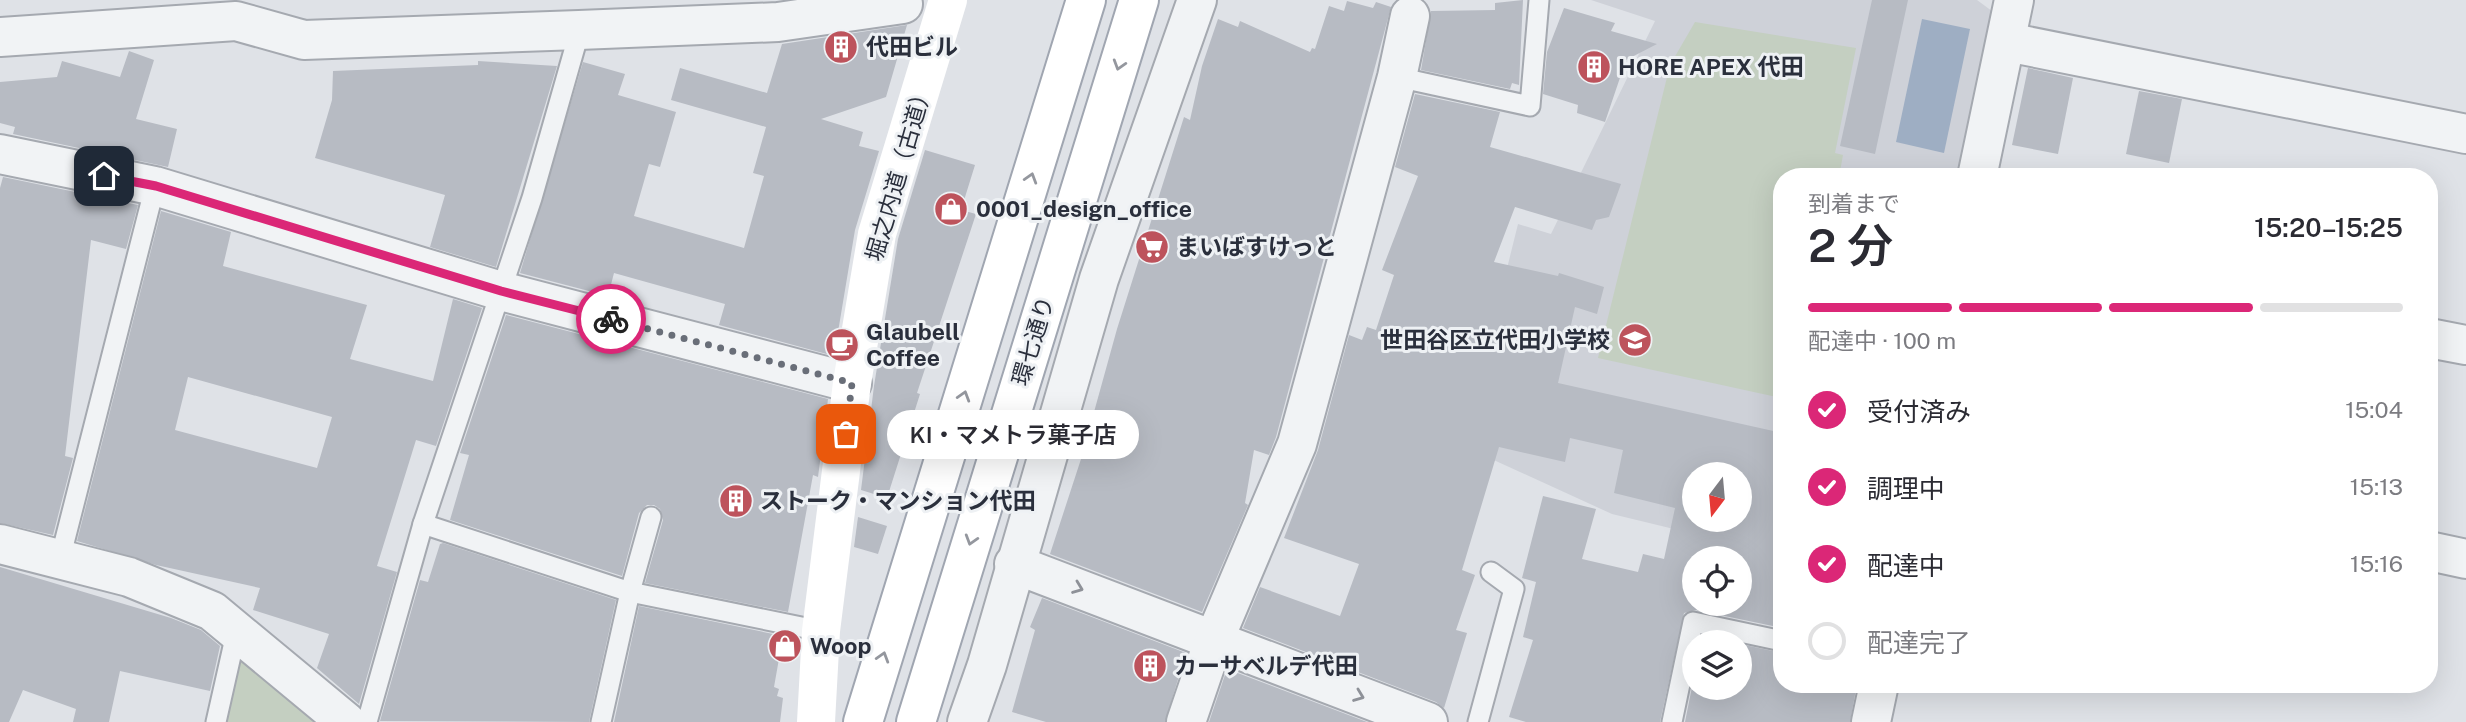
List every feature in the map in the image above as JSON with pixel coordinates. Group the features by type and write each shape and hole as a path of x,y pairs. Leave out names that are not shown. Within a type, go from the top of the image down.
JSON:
{"main road":[{"name":"堀之内道（古道）","path":"816,722 821,631 852,383 877,234 948,0"},
{"path":"863,722 1086,0"},
{"name":"環七通り","path":"916,722 1139,0"}],"street":[{"path":"967,722 987,665 1014,564 1099,279 1197,0"},
{"path":"1979,168 2014,0"},
{"path":"0,37 236,21 304,40 738,12 778,22 903,4"},
{"path":"1186,722 1214,640 1297,443 1397,77 1410,16"},
{"path":"2007,42 2466,134"},
{"path":"0,154 156,186 501,291 852,383"},
{"path":"2438,340 2466,345"},
{"path":"0,544 129,577 212,611 346,722"},
{"path":"2438,553 2466,559"},
{"path":"1014,564 1428,722"},
{"path":"1871,722 1877,693"}],"lane":[{"path":"1397,77 1530,106 1539,0"},
{"path":"451,53 684,45"},
{"path":"366,722 423,524 532,198 575,47"},
{"path":"60,559 156,186"},
{"path":"601,722 630,592 651,517"},
{"path":"423,524 630,592 821,631"},
{"path":"1478,722 1514,590 1491,572"},
{"path":"1672,722 1693,622 1773,639"},
{"path":"216,722 237,629"}],"shaded area":[{"name":"世田谷区立代田小学校","path":"1591,0 1977,0 2000,17 1970,168 1773,168 1773,553 1686,532 1752,532 1752,462 1682,462 1682,531 1612,514 1463,446 1518,224 1551,234 1655,21"}],"green space":[{"path":"1695,22 1856,48 1835,153 1843,155 1841,168 1773,168 1773,396 1598,358 1670,65"},
{"path":"243,647 335,722 225,722"}],"water":[{"path":"1922,19 1970,29 1944,153 1896,142"}],"building":[{"path":"1523,0 1519,85 1512,83 1510,89 1421,70 1431,11 1495,10 1495,3"},
{"path":"1872,0 1908,0 1875,154 1840,146"},
{"path":"1347,1 1373,8 1376,2 1391,7 1276,437 1269,455 1254,450 1245,503 1248,505 1202,612 1050,554 1184,117 1190,120 1202,66 1218,19 1238,27 1240,21 1310,52 1312,48 1315,49 1329,6 1344,11"},
{"name":"HORE APEX 代田","path":"1564,8 1615,23 1611,31 1657,44 1626,60 1605,122 1577,113 1578,105 1543,94 1547,52"},
{"path":"907,25 886,97 821,119 863,132 859,146 879,151 855,230 834,356 719,325 725,304 614,273 608,296 520,273 583,62 625,74 618,95 676,112 660,167 649,164 634,216 744,248 764,176 753,173 766,127 671,100 680,68 767,93 782,44"},
{"path":"129,51 154,60 136,119 177,129 168,167 13,134 15,127 0,123 0,82 57,77 62,61 120,77"},
{"path":"478,61 557,66 496,267 430,247 445,195 315,158 332,100 333,71 478,65"},
{"path":"2028,68 2073,78 2058,154 2012,145"},
{"path":"2139,91 2182,99 2169,163 2126,154"},
{"path":"1415,94 1500,112 1490,147 1621,184 1609,217 1596,220 1592,230 1515,207 1494,262 1558,276 1559,273 1604,287 1597,314 1575,307 1558,383 1773,431 1773,626 1725,616 1752,616 1752,546 1682,546 1683,616 1660,722 1526,722 1509,717 1533,640 1523,637 1536,582 1522,578 1543,496 1596,509 1582,559 1638,572 1643,554 1664,559 1675,508 1614,493 1623,450 1570,438 1565,462 1499,447 1462,570 1475,575 1456,630 1467,633 1444,708 1436,702 1243,628 1260,587 1340,616 1359,564 1284,538 1318,450 1349,335 1362,340 1367,327 1376,330 1394,275 1382,270 1418,176 1395,167"},
{"path":"925,150 975,165 961,210 976,214 917,393 920,394 887,498 861,490 874,386 898,239"},
{"path":"3,177 138,205 126,249 91,240 65,456 73,458 53,535 0,523 0,188"},
{"path":"161,211 231,232 223,266 367,305 350,359 433,381 453,299 482,308 436,446 416,440 377,566 397,572 359,704 317,668 329,634 253,610 260,588 156,565 77,541","holes":["188,377 332,417 317,468 175,430"]},
{"path":"506,315 828,399 818,477 813,475 788,612 645,583 663,520 660,509 654,505 647,505 639,513 622,576 450,520 469,455 460,453"},
{"path":"858,517 887,526 878,554 854,547"},
{"path":"440,544 616,600 589,722 380,721 420,580 428,582"},
{"path":"0,567 171,618 201,630 220,646 210,691 120,671 109,722 73,722 76,709 23,690 9,722 0,722"},
{"path":"1042,598 1186,653 1165,722 1046,722 1012,712 1035,630 1030,627"},
{"path":"639,606 783,636 774,687 779,689 777,696 783,698 780,722 614,722"},
{"path":"1752,647 1773,651 1773,693 1855,693 1850,722 1685,722 1689,700 1752,700"},
{"path":"1227,669 1367,722 1209,722"}],"way so far":[{"path":"611,319 852,383 846,434"}],"place":[{"name":"代田ビル","path":"841,47"},
{"name":"HORE APEX 代田","path":"1594,67"},
{"name":"0001_design_office","path":"951,209"},
{"name":"まいばすけっと","path":"1152,247"},
{"name":"世田谷区立代田小学校","path":"1635,340"},
{"name":"Glaubell Coffee","path":"842,345"},
{"name":"KI・マメトラ菓子店","path":"846,434"},
{"name":"ストーク・マンション代田","path":"736,501"},
{"name":"Woop","path":"785,646"},
{"name":"カーサベルデ代田","path":"1150,666"}],"route":[{"path":"104,176 156,186 501,291 611,319"}]}
